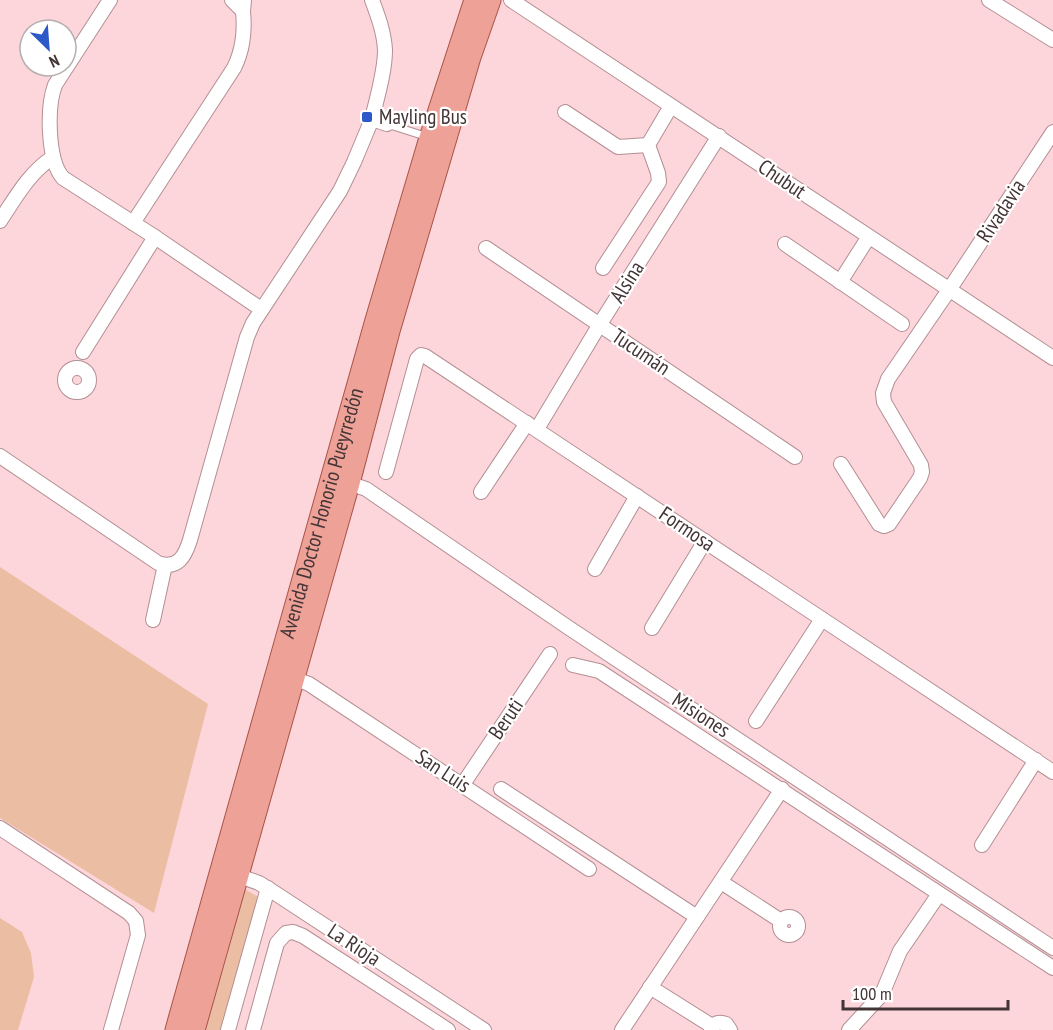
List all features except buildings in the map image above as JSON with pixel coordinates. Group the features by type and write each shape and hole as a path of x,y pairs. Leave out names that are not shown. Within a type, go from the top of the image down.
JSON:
{"main road":[{"name":"Avenida Doctor Honorio Pueyrredón","path":"176,1030 293,678 349,483 475,0"},
{"name":"Avenida Doctor Honorio Pueyrredón","path":"194,1030 229,873 376,320 437,140 490,0"}],"street":[{"path":"110,0 51,96 55,166 63,178 261,309"},
{"path":"133,223 241,55 242,4 232,0"},
{"path":"0,456 86,516 158,562 165,565 178,562 185,556 247,337 261,309 340,191 372,119 385,48 380,22 372,0"},
{"name":"Chubut","path":"511,0 719,136 868,238 1053,358"},
{"path":"989,0 1053,40"},
{"path":"648,145 671,106"},
{"path":"565,112 618,147 648,145"},
{"path":"372,119 387,124"},
{"name":"Rivadavia","path":"841,464 879,524 884,526 889,524 922,472 921,465 887,409 883,393 884,387 1053,132"},
{"name":"Alsina","path":"481,492 532,426 600,324 719,136"},
{"path":"603,268 659,182 648,145"},
{"path":"0,221 27,180 53,157"},
{"path":"83,352 84,370 89,376 89,384 84,391 76,393 66,386 65,378 155,237"},
{"path":"840,282 868,238"},
{"path":"785,244 902,324"},
{"name":"Tucumán","path":"486,248 795,457"},
{"name":"Formosa","path":"386,471 417,359 425,356 1053,772"},
{"path":"69,371 76,368 84,370"},
{"name":"Misiones","path":"349,483 366,489 568,628 1053,948"},
{"path":"595,569 637,496"},
{"path":"652,628 705,541"},
{"path":"153,620 165,565"},
{"path":"756,721 822,619"},
{"name":"Beruti","path":"463,784 550,654"},
{"path":"573,665 599,670 1053,968"},
{"name":"San Luis","path":"293,678 309,684 589,869"},
{"path":"982,845 1036,760"},
{"path":"501,789 697,918"},
{"path":"622,1030 782,789"},
{"path":"0,828 129,913 136,921 138,935 111,1030"},
{"name":"La Rioja","path":"229,873 268,888 484,1030"},
{"path":"721,882 781,921"},
{"path":"228,1030 268,888"},
{"path":"849,1030 882,994 900,951 939,894"},
{"path":"254,1030 277,943 286,933 293,932 303,936 448,1030"},
{"path":"650,987 712,1028 717,1023 723,1023 730,1030"}],"lane":[{"path":"387,124 437,140"}],"shaded area":[{"path":"0,567 208,704 154,913 0,818"},
{"path":"241,887 260,898 224,1030 201,1030 217,974 224,967 237,919 234,910"},
{"path":"0,918 22,932 31,953 34,977 18,1030 0,1030"}],"place":[{"name":"Mayling Bus","path":"367,117"}]}
